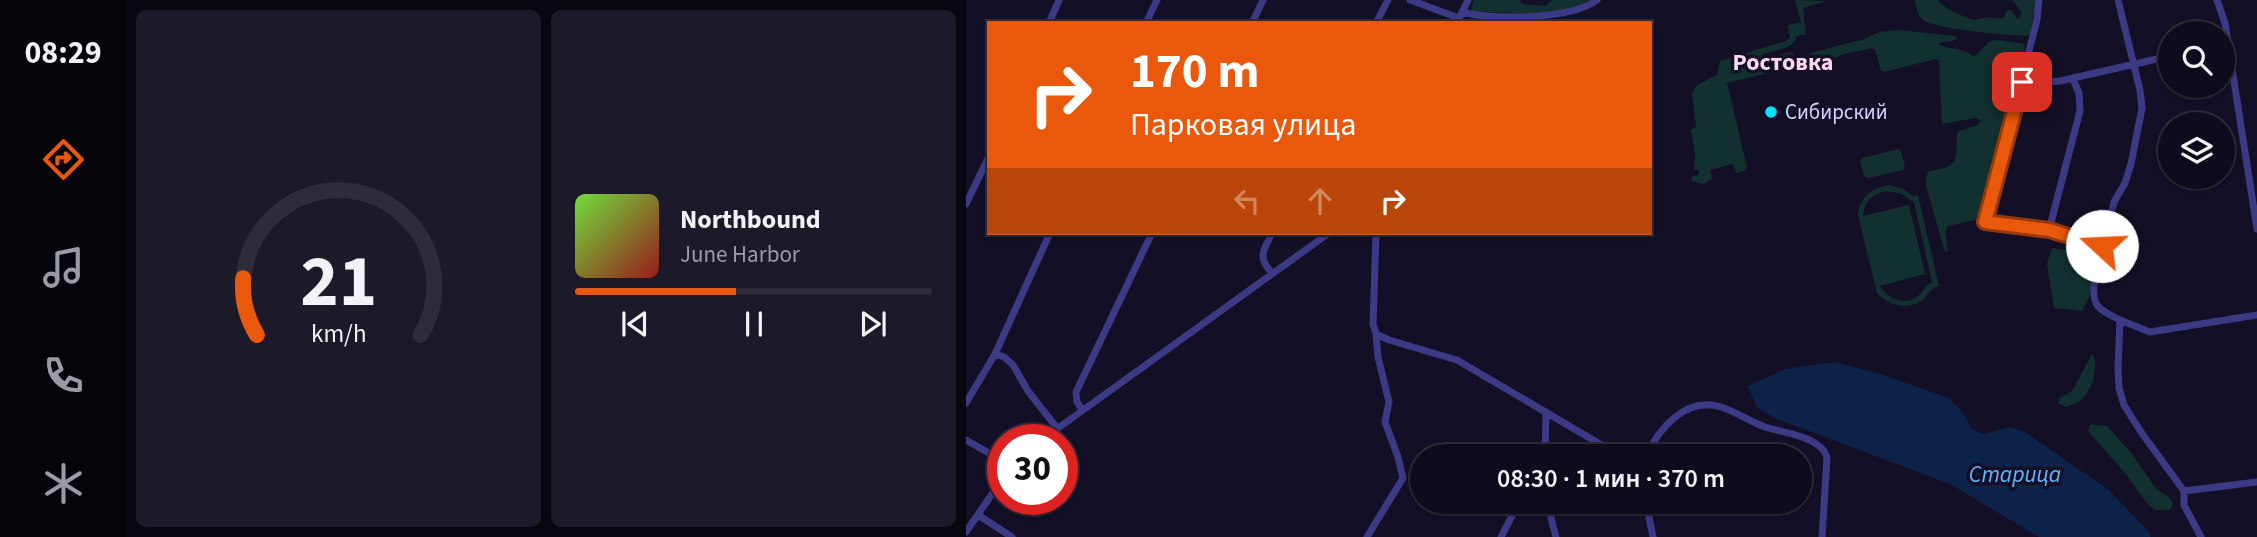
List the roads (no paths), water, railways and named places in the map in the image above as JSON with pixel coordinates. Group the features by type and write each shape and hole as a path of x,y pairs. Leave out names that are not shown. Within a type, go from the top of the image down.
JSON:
{"street":[{"path":"1050,21 1059,0"},
{"path":"1147,21 1157,0"},
{"path":"1253,21 1263,0"},
{"path":"1377,21 1388,0"},
{"path":"1410,0 1459,17 1515,18 1584,8 1597,0"},
{"path":"1459,17 1468,0"},
{"path":"2039,0 2038,19 1985,222 2049,230 2102,246"},
{"path":"2118,0 2140,90 2141,119 2125,183 2114,202 2102,246 2093,297 2096,305 2120,320 2150,332 2257,315"},
{"path":"2217,0 2224,21"},
{"path":"2023,77 2048,82 2073,79 2158,59"},
{"path":"2049,230 2080,111 2079,93 2073,79"},
{"path":"2235,98 2257,229"},
{"path":"966,204 987,160"},
{"path":"966,403 995,354 1049,235"},
{"path":"1082,409 1077,402 1076,392 1151,235"},
{"path":"1271,235 1262,260 1271,272"},
{"path":"1062,424 1326,235"},
{"path":"1367,537 1403,478 1385,422 1389,402 1373,324 1376,235"},
{"path":"2120,320 2119,379 2124,405 2183,491 2184,505 2201,537"},
{"path":"1376,334 1457,360 1599,444"},
{"path":"995,354 1004,357 1013,365 1028,391 1054,424"},
{"path":"1653,444 1667,423 1692,408 1707,405 1723,408 1763,427 1814,443 1822,449 1826,457 1822,537"},
{"path":"1545,444 1546,414"},
{"path":"966,440 987,452"},
{"path":"2183,491 2257,482"},
{"path":"966,532 987,502"},
{"path":"1501,537 1513,514"},
{"path":"1550,514 1556,537"},
{"path":"1648,514 1653,537"},
{"path":"978,515 1012,537"}],"water":[{"name":"Старица","path":"1835,362 1880,374 1949,398 1963,413 1972,429 1984,434 2010,427 2025,432 2109,490 2151,537 2039,537 1950,484 1775,418 1757,408 1748,386 1785,369"}],"place":[{"name":"Сибирский","path":"1771,112"}],"district":[{"name":"Ростовка","path":"1783,62"}]}
